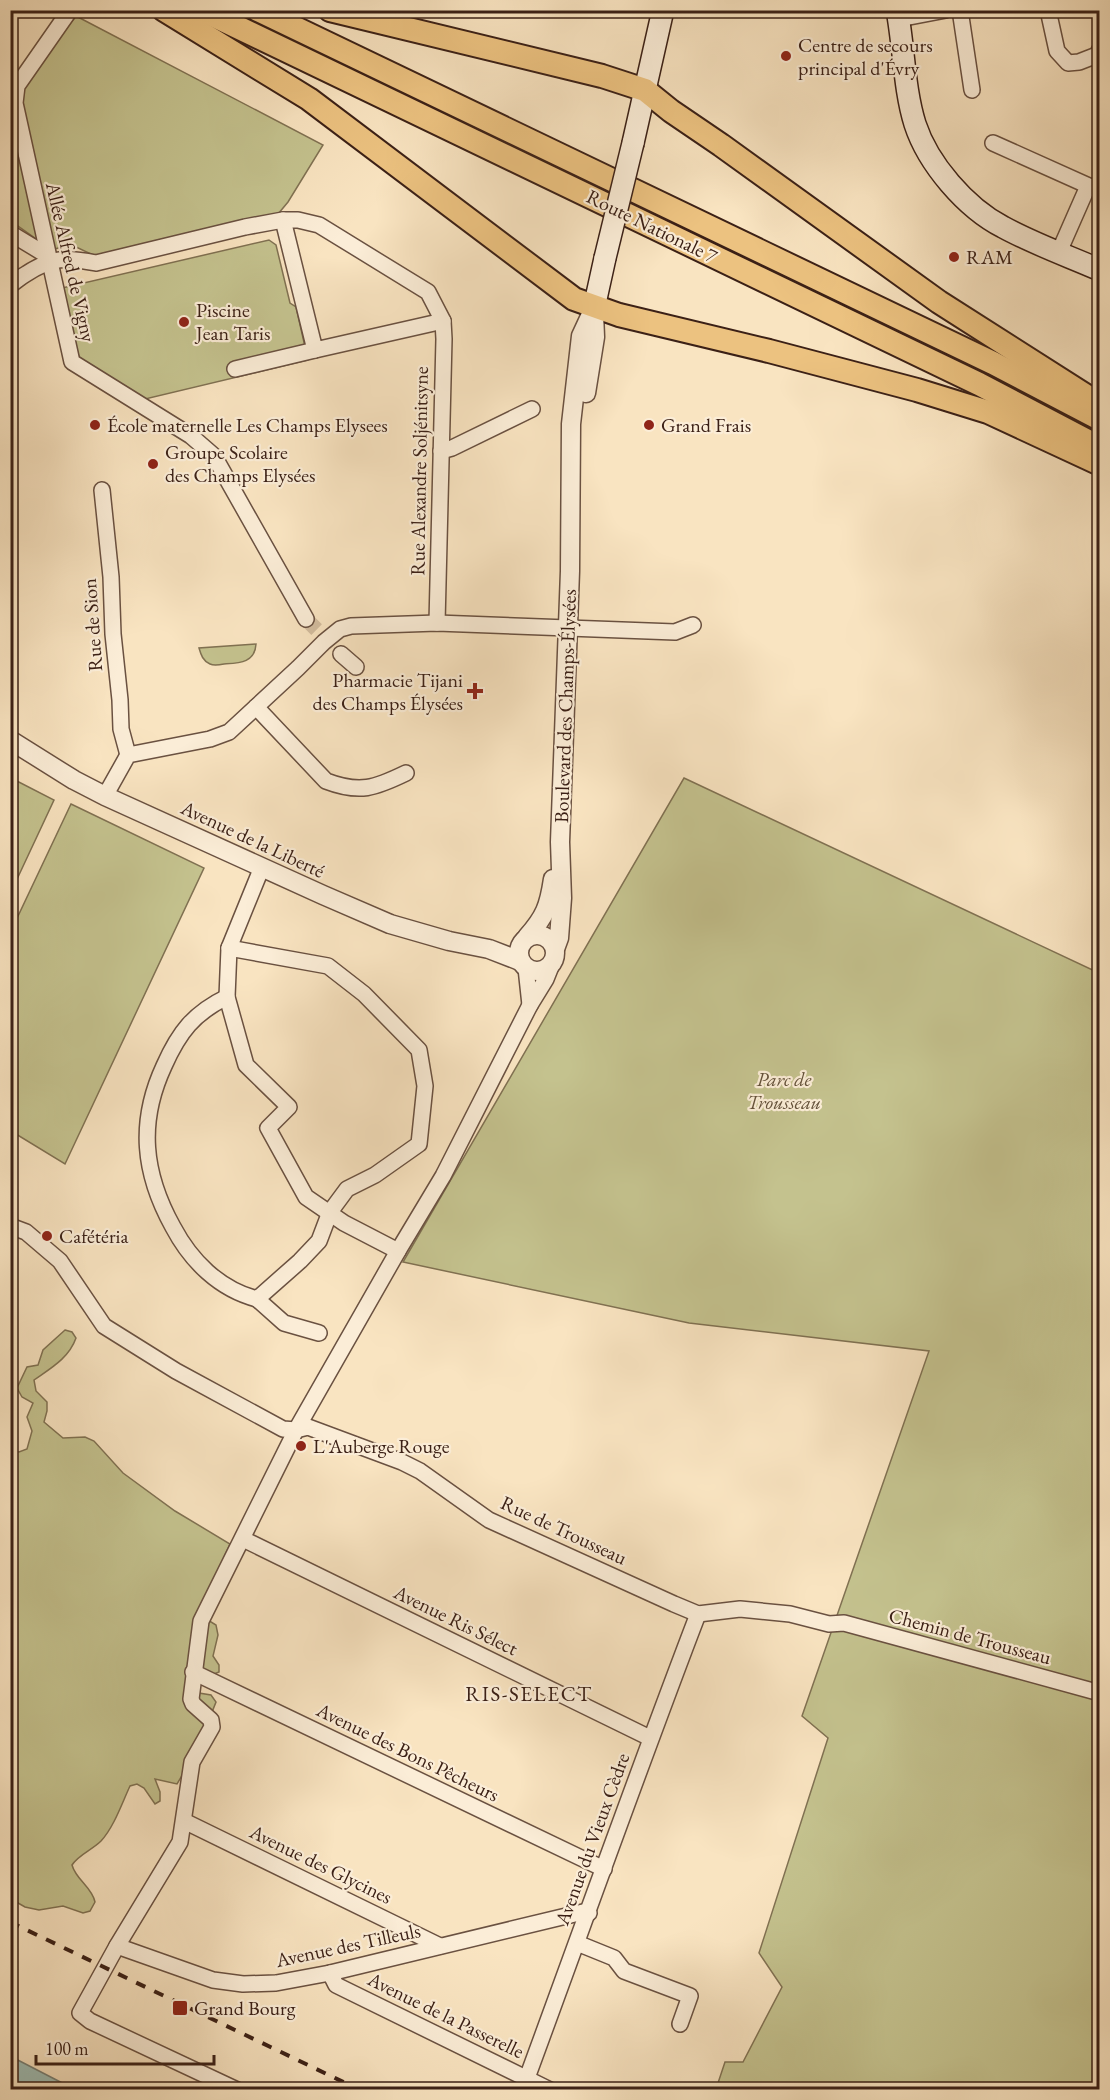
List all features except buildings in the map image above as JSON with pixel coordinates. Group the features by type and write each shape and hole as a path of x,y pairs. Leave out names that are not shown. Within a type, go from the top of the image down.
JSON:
{"main road":[{"path":"164,10 309,99 574,299 594,308 917,390 988,411 1100,464"},
{"name":"Route Nationale 7","path":"202,10 979,384 1100,448"},
{"name":"Route Nationale 7","path":"258,10 993,363 1100,419"},
{"path":"330,10 602,76 645,90 671,111 939,302 1100,404"},
{"name":"Boulevard des Champs-Élysées","path":"594,308 616,204 633,142 663,10"},
{"path":"898,15 915,125 932,160 947,180 970,204 1001,227 1100,270"}],"street":[{"name":"Allée Alfred de Vigny","path":"70,10 17,86 15,103 46,256 72,362 191,436 214,456 306,619"},
{"path":"898,15 946,10"},
{"path":"960,10 972,90"},
{"path":"1048,10 1057,51 1068,63 1097,55 1100,49"},
{"path":"993,143 1094,188 1059,252"},
{"name":"Rue Alexandre Soljénitsyne","path":"10,285 46,256 96,263 283,220 298,220 319,225 428,292 442,321 437,622"},
{"path":"283,220 315,350"},
{"path":"10,232 46,256"},
{"name":"Boulevard des Champs-Élysées","path":"553,956 559,938 562,898 560,842 570,571 571,424 580,336 594,308"},
{"path":"235,369 442,321"},
{"path":"441,451 452,448 532,409"},
{"name":"Rue de Sion","path":"102,490 121,729 128,755"},
{"path":"105,796 128,755 210,740 229,732 340,629 379,623 437,622 675,632 693,625"},
{"path":"340,654 356,667"},
{"path":"256,707 326,781 340,786 362,788 379,786 406,773"},
{"name":"Avenue de la Liberté","path":"10,740 74,780 105,796 390,924 449,941 489,948 523,964"},
{"name":"Boulevard des Champs-Élysées","path":"525,939 540,923 546,912 560,842"},
{"path":"262,867 230,948 227,997 246,1065 289,1107 268,1128 306,1197 344,1224 398,1251"},
{"path":"237,2090 90,2021 80,2013 117,1946 180,1842 192,1762 212,1727 211,1720 190,1699 201,1621 296,1431 398,1251 444,1176 530,1005 546,979 553,956 553,943 538,934 525,939 519,950 530,1005"},
{"name":"Avenue de la Liberté","path":"489,948 525,939"},
{"path":"230,948 328,966 364,994 419,1050 425,1086 419,1144 375,1175 346,1189 330,1212 319,1240 300,1261 257,1299"},
{"path":"523,964 540,971 553,956"},
{"path":"227,997 197,1015 184,1029 156,1083 149,1107 147,1153 156,1193 181,1242 208,1273 225,1286 257,1299 284,1323 319,1333"},
{"name":"Rue de Trousseau","path":"10,1226 26,1232 60,1261 104,1326 176,1371 283,1429 296,1431 308,1427 402,1462 420,1471 489,1520 698,1614"},
{"name":"Avenue Ris Sélect","path":"243,1539 650,1738"},
{"name":"Chemin de Trousseau","path":"698,1614 740,1609 790,1614 829,1624 844,1623 1100,1693"},
{"name":"Avenue du Vieux Cèdre","path":"527,2078 589,1913 650,1738 698,1614"},
{"name":"Avenue des Bons Pêcheurs","path":"194,1672 604,1869"},
{"name":"Avenue des Glycines","path":"184,1821 440,1946"},
{"name":"Avenue des Tilleuls","path":"117,1946 213,1980 243,1984 276,1983 330,1973 583,1912 589,1913"},
{"path":"577,1943 614,1958 624,1971 690,1996 680,2024"},
{"name":"Avenue de la Passerelle","path":"330,1973 336,1985 550,2090"}],"green space":[{"path":"76,16 323,145 288,202 278,214 95,256 72,245 54,249 20,96 27,77"},
{"path":"10,107 42,243 11,221"},
{"name":"Piscine Jean Taris","path":"269,240 276,245 290,303 296,307 308,360 141,400 80,359 62,288"},
{"path":"256,644 253,655 245,661 217,665 206,661 199,648"},
{"path":"11,778 54,800 11,892"},
{"name":"Parc de Trousseau","path":"684,778 1099,973 1099,2089 716,2089 725,2062 743,2062 782,1987 759,1953 828,1738 802,1716 929,1351 689,1323 403,1262"},
{"path":"71,804 204,868 65,1164 11,1131 11,931"},
{"path":"65,1330 72,1332 76,1338 73,1345 59,1362 34,1380 36,1391 47,1402 44,1422 63,1438 85,1437 94,1441 123,1473 175,1511 230,1544 198,1614 216,1625 218,1635 213,1656 219,1665 219,1672 191,1683 193,1692 211,1695 216,1702 196,1752 177,1784 155,1779 160,1792 160,1801 155,1804 144,1788 137,1784 130,1786 106,1835 72,1865 91,1892 95,1902 90,1911 83,1913 63,1906 39,1910 25,1907 11,1899 11,1450 19,1452 27,1449 32,1431 27,1417 33,1403 22,1397 17,1388 27,1367 38,1365 43,1350"}],"water":[{"path":"10,2056 72,2088 74,2089 11,2089"}],"tunnel":[{"path":"306,619 341,654"}],"railway":[{"path":"10,1922 360,2090"}],"place":[{"name":"Centre de secours principal d'Évry","path":"786,56"},
{"name":"RAM","path":"954,257"},
{"name":"Piscine Jean Taris","path":"184,322"},
{"name":"École maternelle Les Champs Elysees","path":"95,425"},
{"name":"Grand Frais","path":"649,425"},
{"name":"Groupe Scolaire des Champs Elysées","path":"153,464"},
{"name":"Pharmacie Tijani des Champs Élysées","path":"475,691"},
{"name":"Cafétéria","path":"47,1236"},
{"name":"L'Auberge Rouge","path":"301,1446"},
{"name":"Grand Bourg","path":"180,2008"}],"district":[{"name":"RIS-SELECT","path":"529,1694"}]}
